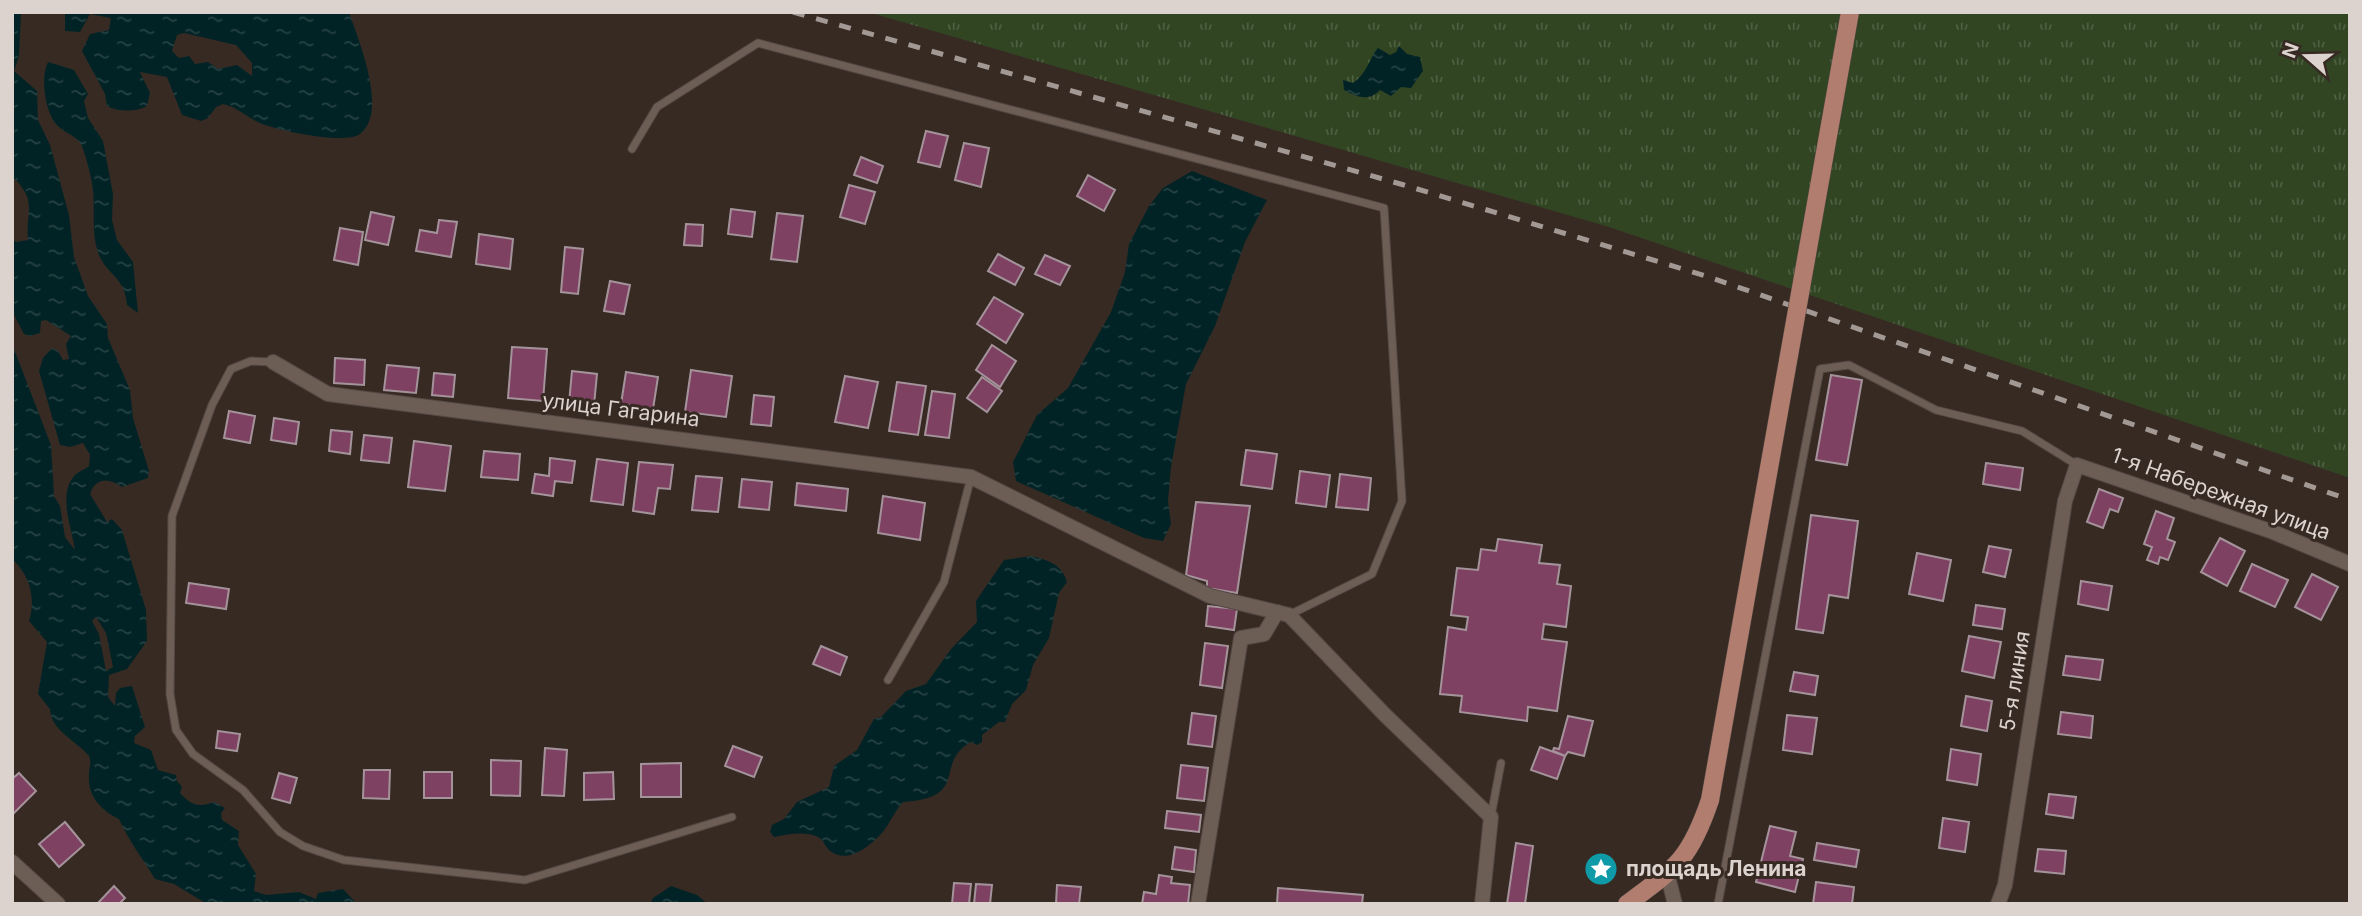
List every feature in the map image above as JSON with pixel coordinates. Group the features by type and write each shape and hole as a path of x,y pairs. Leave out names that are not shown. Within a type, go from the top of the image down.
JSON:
{"main road":[{"path":"1627,904 1684,858 1698,834 1710,800 1850,12"}],"street":[{"name":"улица Гагарина","path":"273,362 328,394 971,477 1210,596 1283,613"},
{"name":"1-я Набережная улица","path":"2077,465 2273,532 2350,565"},
{"name":"5-я линия","path":"1998,904 2005,886 2065,501 2077,465"},
{"path":"1198,904 1241,638 1264,634 1283,613 1491,817 1482,904"},
{"path":"12,862 58,904"},
{"path":"1667,873 1675,904"}],"lane":[{"path":"632,149 657,107 758,43 1384,208 1402,500 1372,574 1283,613"},
{"path":"273,362 251,361 231,369 212,405 172,516 170,694 176,730 193,754 243,790 279,832 303,846 344,860 525,880 732,817"},
{"path":"1718,904 1820,369 1849,365 1936,410 2022,431 2077,465"},
{"path":"888,680 944,582 971,477"},
{"path":"1491,817 1501,763"}],"green space":[{"path":"868,12 2350,12 2350,478 1609,227"}],"water":[{"path":"12,12 21,12 19,56 14,71 37,91 38,120 50,145 69,215 74,257 88,296 107,324 108,338 130,390 133,418 149,471 148,478 122,487 108,481 99,482 90,494 107,522 112,519 122,530 146,610 147,641 127,669 109,675 108,697 115,706 116,693 120,688 132,686 145,727 135,736 134,743 151,750 158,770 176,775 182,787 180,793 188,800 199,805 214,802 225,808 221,813 222,820 239,831 238,845 256,874 254,891 266,895 299,892 316,899 318,893 343,889 357,904 207,904 174,884 155,879 119,819 101,807 93,796 89,782 89,756 59,729 50,709 38,694 47,642 29,621 32,604 30,588 23,572 12,559 12,344 51,445 54,496 60,506 65,537 75,550 67,512 67,492 75,475 89,466 90,455 83,443 70,447 60,445 39,371 43,358 52,348 58,351 63,360 69,359 66,344 71,336 46,320 41,321 40,333 30,336 24,334 12,311 12,239 16,242 28,240 29,208 22,187 15,179 12,181","holes":["96,617 106,633 113,667 106,671 99,634 92,621"]},
{"path":"65,12 349,12 369,75 372,109 368,124 360,134 353,137 328,138 265,125 223,104 201,121 182,115 167,77 140,72 150,93 147,106 133,110 111,108 107,106 105,94 82,51 90,34 109,30 111,18 90,14 80,32 65,31","holes":["184,33 236,45 252,63 252,76 237,65 218,69 208,62 195,64 189,56 179,58 172,51 177,35"]},
{"path":"1399,46 1407,54 1420,57 1423,71 1411,88 1401,87 1391,96 1380,90 1367,97 1344,90 1343,80 1353,83 1358,79 1378,48 1390,55 1396,52"},
{"path":"48,62 74,70 88,94 84,101 88,118 103,141 113,194 112,220 117,240 133,262 138,313 127,305 120,282 99,255 95,239 93,191 89,170 81,144 56,124 49,111 44,85"},
{"path":"1192,171 1267,200 1245,242 1215,326 1186,384 1171,467 1168,501 1171,524 1163,541 1144,538 1016,481 1013,462 1037,415 1068,388 1111,312 1125,272 1129,244 1149,206 1163,188"},
{"path":"1031,556 1049,561 1058,567 1067,582 1059,593 1049,638 1033,665 1026,690 1012,704 1005,722 999,722 982,735 982,742 977,745 971,742 960,750 944,787 937,794 903,802 881,834 870,845 856,853 842,856 836,854 829,850 820,838 813,835 791,834 774,837 770,832 772,825 784,819 797,802 829,787 834,766 857,750 874,719 881,717 906,691 926,684 951,649 977,622 976,601 1004,560"},
{"path":"671,886 697,895 708,904 650,904 653,898"}],"building":[{"path":"926,131 948,136 940,167 918,162"},
{"path":"964,143 989,148 981,187 955,180"},
{"path":"861,157 883,166 877,183 854,175"},
{"path":"1088,175 1115,190 1104,211 1077,196"},
{"path":"849,185 875,192 865,224 840,217"},
{"path":"731,209 755,212 752,237 728,234"},
{"path":"371,212 394,217 388,245 365,240"},
{"path":"777,213 803,216 797,262 771,259"},
{"path":"439,220 457,222 451,257 416,251 420,230 437,233"},
{"path":"686,224 703,225 702,246 684,245"},
{"path":"340,228 363,232 358,265 334,260"},
{"path":"479,234 513,239 510,269 476,264"},
{"path":"565,247 583,249 578,294 561,292"},
{"path":"998,254 1024,268 1015,285 988,271"},
{"path":"1045,255 1070,266 1060,285 1035,274"},
{"path":"610,281 630,285 624,314 604,311"},
{"path":"994,297 1023,314 1006,343 977,324"},
{"path":"992,345 1016,361 1000,387 976,370"},
{"path":"512,347 547,349 543,401 508,398"},
{"path":"335,358 365,360 364,385 334,383"},
{"path":"387,365 419,368 416,393 384,390"},
{"path":"691,370 732,376 726,417 685,412"},
{"path":"572,371 597,374 594,405 569,403"},
{"path":"626,372 658,377 653,409 621,404"},
{"path":"434,373 455,375 453,397 432,395"},
{"path":"1831,375 1862,380 1847,465 1816,460"},
{"path":"845,376 878,382 868,428 835,422"},
{"path":"982,377 1002,391 987,412 967,398"},
{"path":"897,382 926,386 918,435 889,431"},
{"path":"932,391 955,394 949,438 925,435"},
{"path":"754,395 774,397 771,426 751,424"},
{"path":"229,411 255,416 250,443 224,438"},
{"path":"274,418 299,422 296,444 271,440"},
{"path":"331,430 352,432 350,454 329,451"},
{"path":"364,435 392,438 389,463 361,460"},
{"path":"414,441 451,446 445,491 408,487"},
{"path":"1246,450 1277,454 1272,489 1241,485"},
{"path":"484,451 520,454 518,480 481,477"},
{"path":"550,458 575,461 572,483 555,481 553,496 532,493 535,474 549,476"},
{"path":"597,459 628,463 623,505 591,501"},
{"path":"639,462 673,465 670,489 658,488 654,514 633,511"},
{"path":"1986,463 2023,468 2020,490 1983,484"},
{"path":"1300,471 1330,475 1326,507 1296,503"},
{"path":"1340,474 1371,478 1368,510 1336,507"},
{"path":"696,476 722,478 718,512 692,510"},
{"path":"742,479 772,482 769,510 739,507"},
{"path":"797,483 848,489 846,511 795,505"},
{"path":"2099,489 2123,498 2118,512 2110,509 2103,528 2087,522"},
{"path":"883,496 925,503 920,540 878,533"},
{"path":"1196,502 1250,506 1237,593 1207,588 1207,581 1186,575"},
{"path":"2156,511 2174,518 2167,539 2175,542 2168,560 2160,557 2158,564 2147,560 2152,547 2144,544"},
{"path":"1811,515 1858,521 1848,598 1829,595 1823,633 1796,629"},
{"path":"2220,538 2245,551 2227,586 2201,572"},
{"path":"1498,539 1542,545 1539,563 1560,565 1557,584 1571,586 1566,627 1544,624 1542,639 1567,642 1557,711 1528,707 1527,721 1460,712 1462,696 1440,694 1448,627 1466,630 1468,617 1451,615 1457,568 1478,570 1481,549 1496,551"},
{"path":"1989,546 2011,550 2005,577 1983,572"},
{"path":"1917,553 1951,560 1943,601 1909,594"},
{"path":"2252,564 2288,580 2275,607 2240,591"},
{"path":"2312,574 2338,587 2321,620 2295,607"},
{"path":"2081,581 2112,586 2108,610 2078,604"},
{"path":"189,583 229,589 226,609 186,603"},
{"path":"1976,605 2005,609 2002,629 1973,625"},
{"path":"1208,606 1237,609 1234,630 1206,626"},
{"path":"1969,636 2001,642 1994,678 1962,671"},
{"path":"1205,643 1228,646 1222,688 1200,685"},
{"path":"821,646 847,657 840,675 813,664"},
{"path":"2066,656 2103,660 2100,680 2063,675"},
{"path":"1794,672 1818,676 1815,695 1790,691"},
{"path":"1966,696 1992,701 1987,731 1961,726"},
{"path":"2061,712 2093,716 2091,738 2058,734"},
{"path":"1192,713 1216,716 1212,747 1188,744"},
{"path":"1787,715 1817,718 1812,754 1783,750"},
{"path":"1568,716 1593,721 1584,756 1568,752 1565,756 1553,751 1554,748 1559,749"},
{"path":"218,731 240,734 237,751 216,748"},
{"path":"733,746 762,757 754,777 725,766"},
{"path":"1540,747 1565,756 1557,779 1531,770"},
{"path":"545,748 567,750 564,796 542,795"},
{"path":"1951,749 1981,754 1977,785 1947,780"},
{"path":"491,760 521,761 520,796 491,795"},
{"path":"681,763 681,797 641,797 641,764"},
{"path":"1181,765 1208,768 1204,801 1177,798"},
{"path":"364,770 390,770 389,799 363,798"},
{"path":"424,772 452,772 452,798 424,798"},
{"path":"613,772 614,799 584,800 584,773"},
{"path":"19,773 36,791 12,815 12,779"},
{"path":"279,773 297,778 290,803 272,798"},
{"path":"2049,794 2076,797 2073,818 2046,814"},
{"path":"1167,811 1201,815 1199,832 1165,828"},
{"path":"1943,818 1969,822 1965,852 1939,848"},
{"path":"65,822 84,845 59,867 39,844"},
{"path":"1770,826 1796,832 1790,856 1803,859 1795,892 1756,882"},
{"path":"1516,843 1533,846 1525,904 1507,904"},
{"path":"1817,843 1859,850 1856,867 1814,860"},
{"path":"1175,847 1196,850 1194,872 1172,869"},
{"path":"2038,849 2066,851 2064,874 2035,871"},
{"path":"1159,875 1172,877 1171,883 1190,885 1188,904 1142,904 1144,892 1156,894"},
{"path":"1816,882 1854,887 1852,904 1813,904"},
{"path":"954,883 971,884 969,904 952,904"},
{"path":"976,884 992,885 990,904 974,904"},
{"path":"1057,885 1081,887 1079,904 1056,904"},
{"path":"114,886 125,898 119,904 97,904"},
{"path":"1278,888 1363,895 1362,904 1277,904"}],"railway":[{"path":"793,12 1404,185 1706,276 2350,500"}],"place":[{"name":"площадь Ленина","path":"1601,869"}]}
